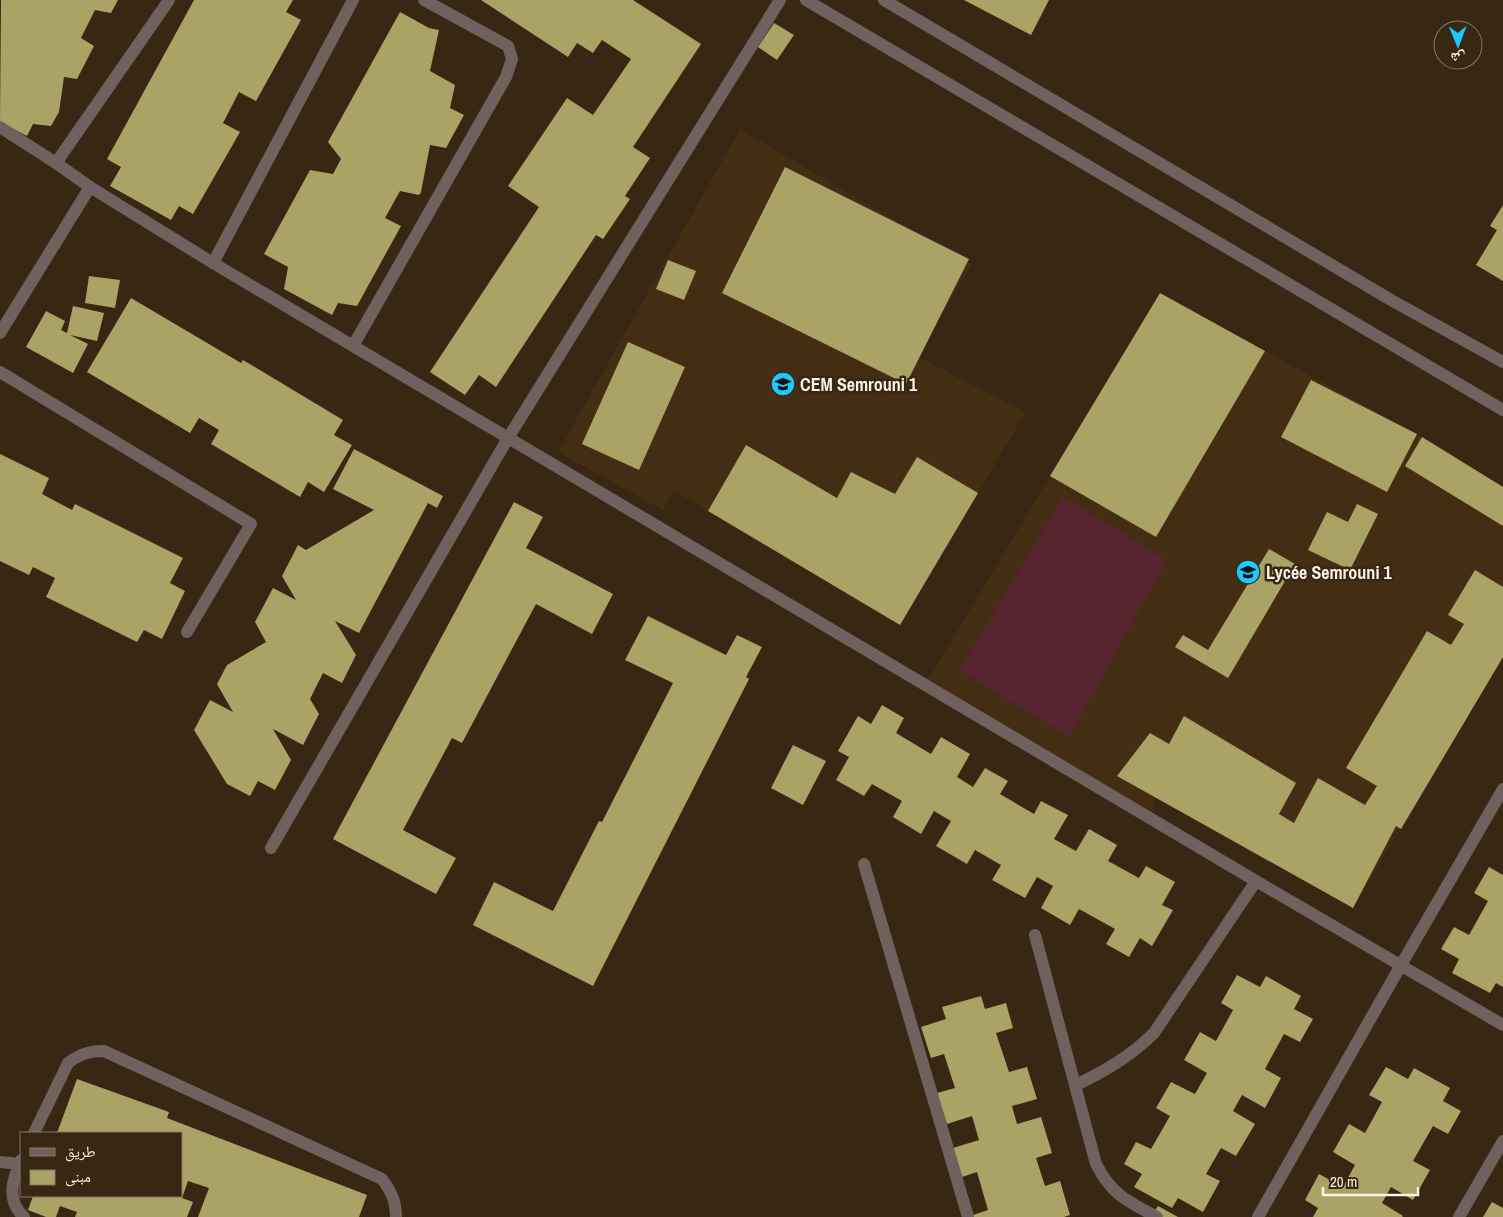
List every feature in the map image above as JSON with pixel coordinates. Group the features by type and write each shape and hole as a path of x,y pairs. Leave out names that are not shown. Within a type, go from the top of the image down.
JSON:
{"street":[{"path":"56,163 169,0"},
{"path":"213,263 353,0"},
{"path":"353,346 506,77 512,60 508,46 424,0"},
{"path":"271,848 508,438 780,0"},
{"path":"806,0 1503,410"},
{"path":"884,0 1382,295 1503,362"},
{"path":"0,127 90,187 213,263 1256,881 1503,1025"},
{"path":"0,333 90,187"},
{"path":"0,372 251,524 187,632"},
{"path":"1258,1217 1503,789"},
{"path":"864,864 968,1217"},
{"path":"1076,1086 1134,1052 1154,1033 1256,881"},
{"path":"1035,936 1096,1164 1104,1180 1114,1192 1156,1217"},
{"path":"34,1132 68,1063 78,1055 90,1051 104,1051 382,1179 391,1191 396,1206 396,1217"},
{"path":"1459,1217 1503,1141"},
{"path":"0,1162 20,1162 12,1183 12,1195 15,1207 24,1217"}],"shaded area":[{"name":"CEM Semrouni 1","path":"740,129 972,265 916,356 1026,412 900,625 674,491 663,510 558,452"},
{"name":"Lycée Semrouni 1","path":"1160,293 1422,437 1503,487 1503,657 1353,908 1156,797 1151,811 926,683"},
{"path":"1063,497 1167,560 1069,737 960,670"}],"building":[{"path":"1,0 118,0 111,13 95,10 81,38 94,46 77,79 64,77 59,112 51,126 33,124 27,136 0,122"},
{"path":"194,0 293,0 286,12 301,20 256,101 239,92 223,123 240,132 193,214 179,206 171,220 110,186 121,167 107,159"},
{"path":"481,0 633,0 701,44 633,147 650,158 625,196 630,199 603,239 596,235 496,387 479,375 465,395 430,372 539,207 508,186 567,98 593,115 631,59 602,40 593,53 577,43 568,57"},
{"path":"964,0 1049,0 1031,35"},
{"path":"400,12 429,28 439,30 430,71 455,85 450,108 464,115 446,148 430,145 419,195 400,191 385,218 401,226 357,306 338,303 332,315 284,289 288,267 264,254 310,170 333,174 341,159 328,142"},
{"path":"774,23 794,35 777,60 758,47"},
{"path":"785,167 969,259 906,384 722,293"},
{"path":"1503,205 1503,281 1476,265 1497,230 1490,226"},
{"path":"668,260 696,271 684,300 656,289"},
{"path":"89,276 120,280 115,308 85,303"},
{"path":"1160,293 1265,351 1156,537 1050,476"},
{"path":"131,298 241,363 243,360 343,420 334,435 352,445 324,492 308,482 300,497 211,444 219,430 199,418 190,433 87,372"},
{"path":"73,306 104,313 97,341 70,335 88,344 73,373 26,347 46,311 65,321 61,330 67,333"},
{"path":"628,342 685,367 639,470 582,444"},
{"path":"1311,380 1417,434 1387,492 1281,437"},
{"path":"1422,437 1503,487 1503,526 1405,466"},
{"path":"746,445 837,498 851,472 895,494 917,457 978,493 900,625 708,511"},
{"path":"354,449 443,496 437,508 428,503 359,633 335,621 356,655 342,683 323,673 310,699 319,714 303,745 273,729 291,760 275,790 258,781 250,796 227,784 194,730 210,700 233,712 217,684 227,665 266,642 255,622 273,588 296,600 282,576 298,545 306,550 374,510 333,489"},
{"path":"0,454 49,478 42,494 72,510 75,504 183,558 170,583 185,591 162,639 144,630 137,642 46,597 55,578 33,567 29,575 0,561"},
{"path":"514,502 543,517 526,548 613,594 592,634 536,604 462,743 452,738 403,830 456,858 436,894 333,839"},
{"path":"1357,504 1378,514 1350,570 1308,550 1327,512 1348,522"},
{"path":"1269,549 1295,564 1228,678 1175,647 1183,635 1208,650"},
{"path":"1475,570 1503,587 1503,657 1401,829 1396,826 1353,908 1117,776 1150,733 1169,744 1184,716 1296,783 1279,814 1294,823 1318,778 1365,805 1377,786 1346,768 1427,631 1451,645 1464,624 1448,615"},
{"path":"648,616 726,655 737,635 762,647 746,677 749,679 593,986 473,925 494,882 553,911 599,821 602,822 673,683 625,660"},
{"path":"882,705 904,718 896,733 931,754 941,737 970,754 957,777 973,787 985,768 1008,781 1000,794 1034,814 1041,801 1068,815 1054,839 1076,851 1089,829 1117,845 1108,861 1139,878 1146,866 1175,882 1162,905 1173,910 1152,946 1140,938 1129,957 1106,944 1115,929 1079,909 1070,925 1041,908 1053,886 1037,877 1025,898 992,880 1001,865 975,850 967,864 936,846 951,821 934,811 921,834 893,817 902,801 872,784 864,796 836,780 849,757 838,751 858,716 871,724"},
{"path":"793,745 826,761 803,805 771,788"},
{"path":"1489,867 1503,875 1503,987 1496,983 1490,993 1452,973 1459,959 1441,949 1454,927 1469,935 1488,901 1474,893"},
{"path":"1237,975 1260,987 1266,976 1301,996 1294,1009 1313,1019 1300,1042 1284,1034 1265,1069 1281,1078 1265,1108 1242,1095 1233,1111 1255,1124 1236,1156 1221,1148 1206,1174 1220,1181 1203,1212 1178,1198 1172,1208 1134,1187 1142,1174 1124,1164 1136,1142 1151,1149 1170,1116 1156,1108 1171,1082 1195,1094 1207,1073 1184,1060 1200,1032 1216,1041 1233,1010 1221,1003"},
{"path":"981,996 985,1009 1006,1003 1013,1028 996,1033 1009,1072 1027,1067 1037,1099 1012,1106 1017,1124 1041,1117 1052,1153 1036,1158 1045,1186 1060,1181 1070,1215 1064,1217 973,1217 973,1215 988,1210 977,1172 962,1177 953,1148 979,1140 972,1116 947,1124 937,1093 955,1088 944,1054 931,1058 921,1027 946,1019 942,1007"},
{"path":"1386,1067 1408,1079 1414,1068 1450,1088 1443,1101 1461,1111 1448,1134 1433,1126 1413,1161 1430,1170 1413,1200 1391,1187 1382,1203 1402,1217 1313,1217 1318,1208 1305,1200 1319,1174 1343,1187 1355,1165 1333,1152 1349,1124 1365,1133 1382,1102 1369,1095"},
{"path":"77,1079 169,1112 167,1118 367,1195 359,1217 198,1217 209,1188 188,1181 182,1198 193,1202 187,1217 75,1217 77,1212 60,1206 56,1217 46,1217 28,1210 33,1197 182,1197 182,1132 57,1132"},
{"path":"1492,1202 1503,1208 1503,1217 1483,1217"},
{"path":"1158,1206 1178,1217 1151,1217"}],"place":[{"name":"CEM Semrouni 1","path":"783,384"},
{"name":"Lycée Semrouni 1","path":"1248,572"}]}
